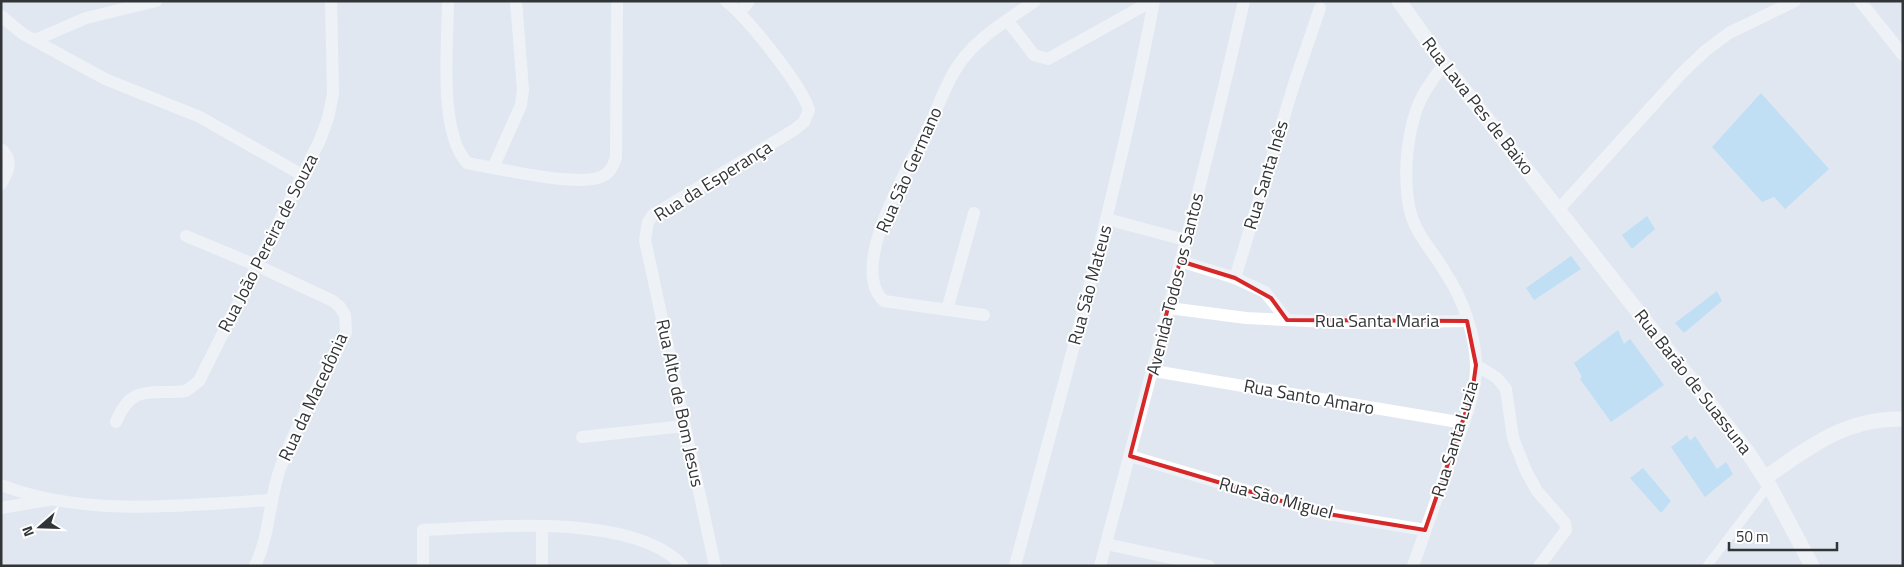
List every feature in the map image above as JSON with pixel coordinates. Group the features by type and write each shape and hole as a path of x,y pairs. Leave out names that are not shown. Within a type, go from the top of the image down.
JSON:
{"street":[{"path":"35,40 86,18 156,1"},
{"name":"Rua João Pereira de Souza","path":"116,422 122,406 136,395 181,391 194,387 199,381 258,266 320,140 328,118 333,94 331,1"},
{"path":"448,1 447,93 452,133 457,150 467,163 559,178 586,180 603,176 610,170 616,157 617,1"},
{"path":"492,168 521,105 523,90 516,1"},
{"path":"726,1 740,12 749,1"},
{"path":"1035,1 1007,20 1034,55 1044,60 1153,1"},
{"name":"Rua São Mateus","path":"1015,566 1107,219 1138,89 1153,1"},
{"name":"Avenida Todos os Santos","path":"1100,566 1154,371 1244,1"},
{"name":"Rua Lava Pes de Baixo","path":"1399,1 1444,64 1559,209"},
{"path":"1559,209 1682,73 1705,51 1729,33 1795,1"},
{"path":"1860,1 1903,55"},
{"name":"Rua Santa Inês","path":"1235,278 1294,84 1320,8"},
{"name":"Rua da Esperança","path":"645,240 648,222 653,215 794,130 807,117 809,110 807,103 740,12"},
{"path":"1,16 35,40 105,79 200,116 302,175"},
{"name":"Rua São Germano","path":"984,315 884,301 879,296 873,281 877,244 888,207 956,69 981,40 1007,20"},
{"name":"Rua Santa Luzia","path":"1413,566 1464,423 1476,365 1467,321 1447,274 1417,230 1408,200 1408,151 1416,112 1423,95 1444,64"},
{"path":"1,149 8,157 9,164 1,184"},
{"name":"Rua Barão de Suassuna","path":"1559,209 1747,451 1767,481 1812,566"},
{"path":"947,310 974,213"},
{"path":"1107,219 1185,240"},
{"name":"Rua da Macedônia","path":"186,236 258,266 333,301 340,307 346,323 346,332 294,434 281,465 271,500 265,541 255,566"},
{"name":"Rua Alto de Bom Jesus","path":"645,240 715,566"},
{"path":"1180,261 1235,278 1265,292 1286,320"},
{"name":"Rua Santa Maria","path":"1169,308 1246,318 1286,320 1392,323 1467,321"},
{"path":"1476,365 1497,378 1506,389 1513,438 1526,471 1537,491 1566,527 1562,537 1539,566"},
{"name":"Rua Santo Amaro","path":"1154,371 1464,423"},
{"path":"1707,566 1767,481 1815,443 1838,431 1862,422 1885,419 1903,420"},
{"path":"582,437 684,426"},
{"name":"Rua São Miguel","path":"1130,456 1322,514 1425,530"},
{"path":"1,485 52,499 126,507 271,500"},
{"path":"1,508 52,499"},
{"path":"542,526 542,566"},
{"path":"423,566 423,530 542,526 628,535 662,548 683,566"},
{"path":"1106,544 1209,566"}],"highlighted area":[{"path":"1180,261 1235,278 1271,298 1287,320 1467,321 1476,365 1472,394 1425,530 1322,513 1130,456"}],"building":[{"path":"1761,93 1829,169 1785,209 1774,197 1762,202 1712,147"},
{"path":"1647,216 1655,229 1632,249 1622,235"},
{"path":"1571,256 1581,269 1534,300 1526,288"},
{"path":"1717,291 1722,301 1684,333 1675,323"},
{"path":"1618,330 1624,344 1630,339 1664,385 1611,422 1580,379 1582,377 1574,363"},
{"path":"1687,435 1690,441 1695,436 1717,469 1726,462 1733,474 1705,497 1671,447"},
{"path":"1643,468 1671,501 1661,513 1630,478"}]}
